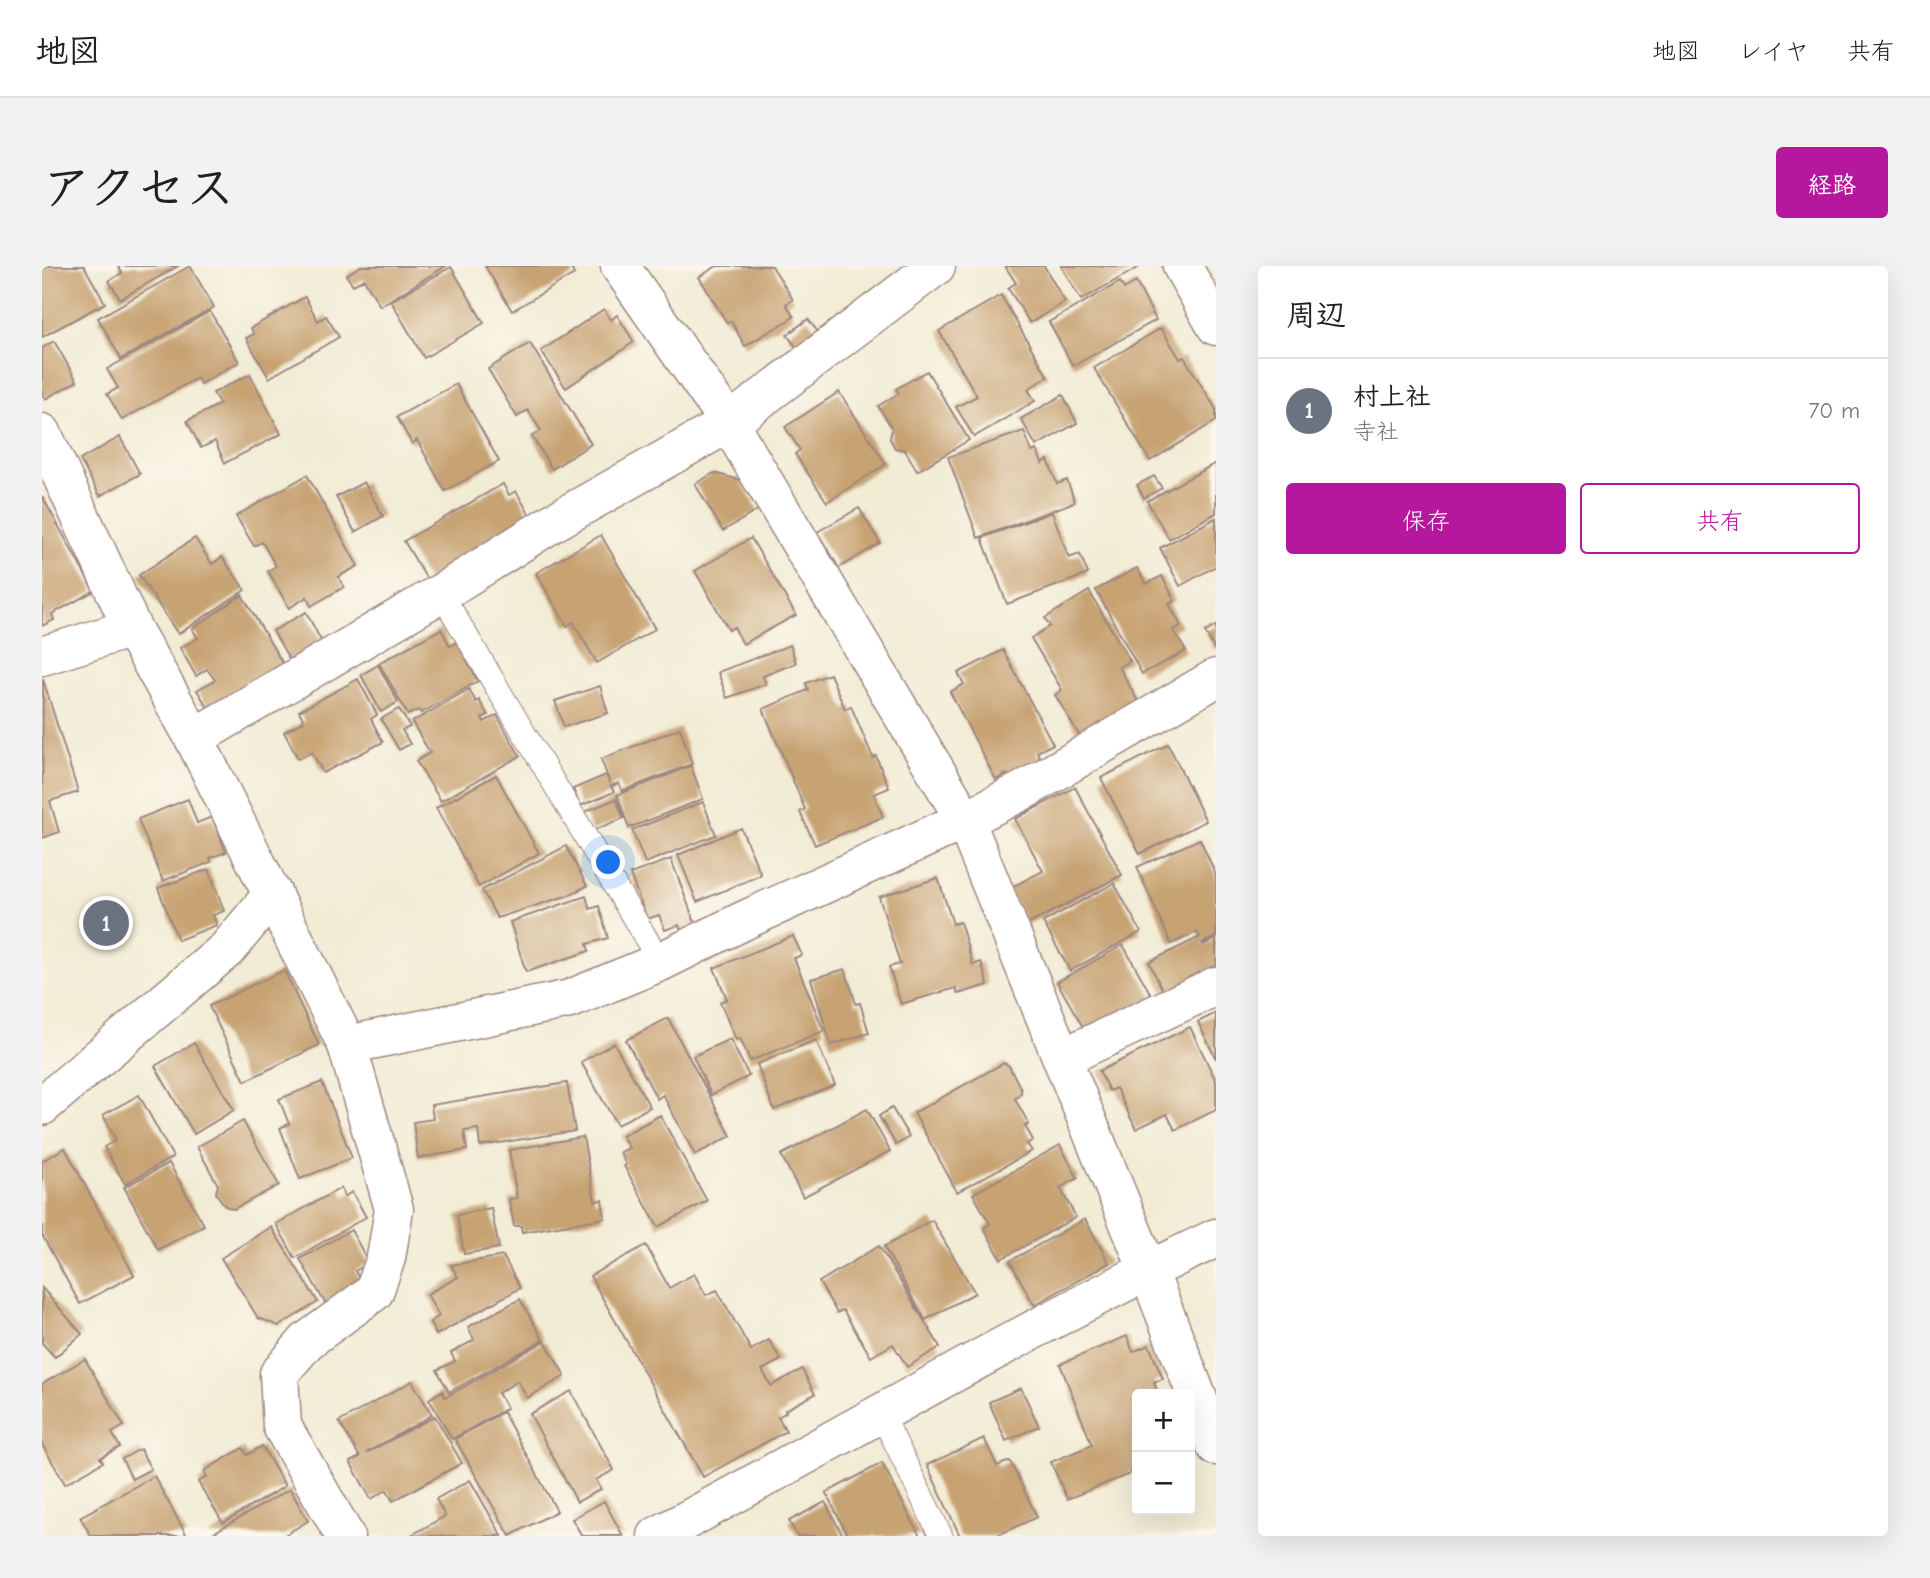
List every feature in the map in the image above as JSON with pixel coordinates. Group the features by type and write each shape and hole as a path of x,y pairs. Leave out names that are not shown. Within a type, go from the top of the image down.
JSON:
{"street":[{"path":"620,266 729,424 965,821 1148,1270 1216,1446"},
{"path":"194,738 441,593 554,522 729,424 936,266"},
{"path":"1182,266 1216,326"},
{"path":"42,433 132,628 194,738 347,1045 394,1209 386,1258 374,1292 307,1340 279,1374 282,1426 345,1536"},
{"path":"42,656 132,628"},
{"path":"347,1045 570,999 660,962 745,920 965,821 1024,790 1216,678"},
{"path":"42,1106 227,949 273,894"},
{"path":"1062,1058 1216,986"},
{"path":"665,1534 881,1413 1148,1270 1216,1238"}],"lane":[{"path":"441,593 660,962"},
{"path":"881,1413 941,1536"}],"building":[{"path":"49,266 84,266 105,303 42,337 42,270"},
{"path":"118,266 178,266 120,299 109,281 122,273"},
{"path":"190,266 214,307 121,359 98,318"},
{"path":"361,266 446,266 380,306 364,279 353,285 346,275"},
{"path":"485,266 570,266 574,274 512,311"},
{"path":"717,266 772,266 793,300 786,304 794,317 745,346 731,321 727,323 699,277"},
{"path":"1005,266 1044,266 1065,302 1030,323 1008,288 1016,283"},
{"path":"1061,266 1141,266 1081,300"},
{"path":"451,267 484,323 424,358 391,301"},
{"path":"1120,282 1124,289 1136,282 1156,320 1073,366 1049,322"},
{"path":"1001,295 1048,377 1028,389 1035,401 974,437 956,407 977,396 939,331"},
{"path":"305,297 318,321 326,316 339,337 269,378 246,338 254,334 251,328"},
{"path":"604,309 611,320 617,315 634,342 566,388 541,351"},
{"path":"210,311 239,362 200,384 197,378 122,420 107,394 118,388 107,369"},
{"path":"808,319 822,337 801,353 787,335"},
{"path":"1161,328 1180,359 1184,357 1216,409 1216,421 1150,461 1094,368"},
{"path":"54,341 77,381 45,399 42,393 42,348"},
{"path":"530,343 591,444 552,469 532,436 541,431 528,410 517,417 488,369"},
{"path":"927,371 969,440 917,471 905,450 895,448 890,439 892,428 878,406 899,393 896,389"},
{"path":"250,374 281,434 225,463 215,441 201,448 187,421 220,404 213,393"},
{"path":"456,384 499,461 445,491 417,440 412,444 397,417"},
{"path":"839,392 886,464 827,502 795,454 800,450 785,427"},
{"path":"1063,395 1077,423 1036,446 1021,419"},
{"path":"1024,431 1032,452 1037,450 1042,463 1048,460 1057,484 1067,480 1075,502 978,538 948,457"},
{"path":"120,437 140,474 100,496 80,460"},
{"path":"1216,463 1216,513 1169,539 1147,501"},
{"path":"714,473 740,480 758,510 723,531 695,484"},
{"path":"307,475 358,566 338,577 344,587 311,606 307,597 289,608 268,571 276,566 262,542 254,546 236,516"},
{"path":"1154,476 1162,488 1144,498 1137,485"},
{"path":"364,482 383,516 355,532 336,497"},
{"path":"503,484 509,495 516,491 532,519 428,581 404,541"},
{"path":"42,496 94,591 52,614 54,620 42,626"},
{"path":"859,508 880,543 839,568 817,532"},
{"path":"1052,512 1069,558 1080,554 1088,574 1007,604 982,538"},
{"path":"1216,518 1216,566 1180,586 1160,548"},
{"path":"601,535 655,629 597,663 573,622 567,626 536,573"},
{"path":"195,538 212,564 222,557 245,590 178,634 139,575"},
{"path":"751,538 796,615 743,644 734,627 729,630 695,571"},
{"path":"1137,568 1146,584 1162,576 1175,601 1169,604 1181,626 1173,630 1186,651 1142,674 1096,590"},
{"path":"1089,591 1130,661 1119,667 1143,710 1085,745 1055,695 1062,690 1031,638 1050,626 1045,618"},
{"path":"242,595 283,664 208,708 197,690 215,680 207,669 196,676 180,648 198,638 192,629"},
{"path":"306,612 324,646 292,664 273,631"},
{"path":"1216,626 1216,652 1205,632"},
{"path":"441,629 450,646 457,642 478,681 421,713 419,710 408,715 379,663"},
{"path":"790,645 796,663 763,676 766,684 727,698 718,672"},
{"path":"1003,650 1053,744 1037,752 1041,760 1009,777 1007,774 996,780 950,692 964,684 958,673"},
{"path":"378,665 398,702 381,712 361,675"},
{"path":"830,674 845,709 851,706 889,788 874,794 883,817 815,845 800,812 805,809 763,709 808,690 806,683"},
{"path":"43,679 78,792 50,801 59,832 42,838"},
{"path":"358,679 377,715 371,719 383,742 323,773 312,752 298,759 284,732 304,721 299,711"},
{"path":"600,686 608,713 564,727 555,701"},
{"path":"469,689 488,715 482,718 484,722 497,715 520,756 441,801 416,761 430,753 412,722"},
{"path":"399,709 410,727 402,730 410,744 399,750 381,719"},
{"path":"680,728 692,764 622,791 619,783 611,786 614,792 580,806 573,789 606,775 610,783 601,759"},
{"path":"1168,744 1206,821 1140,854 1101,778"},
{"path":"691,766 703,799 629,828 617,795"},
{"path":"496,775 539,853 479,887 436,808"},
{"path":"1075,787 1122,875 1027,925 1008,889 1043,871 1015,819"},
{"path":"188,799 197,823 212,817 226,852 210,858 211,862 163,881 138,819"},
{"path":"616,799 624,818 592,831 584,812"},
{"path":"703,802 716,835 645,863 632,830"},
{"path":"741,828 761,875 697,902 678,855"},
{"path":"1200,839 1216,875 1216,937 1202,943 1203,945 1216,939 1216,978 1168,1002 1149,962 1200,937 1197,932 1171,944 1137,867"},
{"path":"566,846 587,886 569,895 497,918 482,890"},
{"path":"671,859 699,934 684,939 679,925 665,930 659,915 647,919 630,874"},
{"path":"209,869 224,911 213,915 217,925 178,940 158,888"},
{"path":"938,878 953,924 960,922 973,965 981,962 988,985 958,994 956,988 901,1004 889,967 900,964 879,897"},
{"path":"1114,883 1141,932 1070,971 1043,922"},
{"path":"586,896 590,909 599,906 608,938 587,944 589,951 526,972 510,922"},
{"path":"793,936 802,955 794,958 824,1031 750,1061 740,1038 736,1040 720,1002 727,999 714,968"},
{"path":"1123,945 1153,998 1087,1034 1057,982"},
{"path":"845,969 856,1004 860,1003 869,1033 831,1045 811,979"},
{"path":"284,970 319,1045 245,1081 209,1006"},
{"path":"1216,1013 1216,1059 1198,1022"},
{"path":"668,1018 731,1136 695,1155 663,1095 657,1099 626,1040"},
{"path":"1190,1027 1216,1081 1216,1110 1175,1130 1167,1114 1136,1129 1116,1088 1109,1091 1099,1071"},
{"path":"730,1039 749,1076 711,1095 693,1056"},
{"path":"816,1040 835,1085 774,1110 757,1064"},
{"path":"194,1043 234,1110 194,1134 155,1066"},
{"path":"614,1043 650,1107 617,1125 581,1062"},
{"path":"1004,1063 1009,1066 1021,1089 1015,1099 1029,1124 1025,1126 1033,1140 1027,1144 1032,1151 957,1192 914,1113"},
{"path":"322,1082 352,1158 300,1179 280,1128 289,1124 279,1099"},
{"path":"567,1083 575,1131 480,1146 478,1129 464,1131 467,1150 418,1158 413,1122 433,1119 431,1105"},
{"path":"139,1095 173,1157 125,1184 104,1147 116,1140 103,1115"},
{"path":"892,1108 909,1137 896,1145 879,1116"},
{"path":"867,1109 890,1151 803,1197 781,1155"},
{"path":"660,1115 707,1201 658,1227 624,1166 626,1165 620,1152 629,1148 622,1136"},
{"path":"243,1121 279,1185 234,1209 225,1206 216,1193 218,1185 197,1147"},
{"path":"583,1137 595,1201 602,1200 605,1218 522,1232 521,1226 514,1226 509,1199 517,1198 509,1150"},
{"path":"1060,1145 1078,1178 1060,1188 1076,1217 1001,1259 984,1228 990,1224 973,1194"},
{"path":"65,1148 134,1275 80,1304 42,1235 42,1161"},
{"path":"169,1163 204,1225 158,1250 124,1187"},
{"path":"341,1188 344,1197 352,1192 366,1217 295,1258 276,1224"},
{"path":"491,1208 499,1248 464,1254 457,1215"},
{"path":"1085,1219 1109,1263 1034,1305 1010,1261"},
{"path":"932,1220 975,1293 925,1320 884,1247"},
{"path":"271,1227 318,1302 279,1326 258,1318 221,1258"},
{"path":"351,1230 369,1263 355,1271 362,1283 325,1303 300,1259"},
{"path":"646,1245 669,1288 694,1274 706,1295 717,1290 751,1350 769,1340 781,1360 762,1370 771,1386 802,1369 815,1394 785,1410 786,1412 778,1417 786,1431 703,1477 590,1276"},
{"path":"879,1246 940,1347 907,1367 893,1344 871,1357 843,1310 837,1313 819,1282"},
{"path":"503,1256 520,1288 436,1335 430,1322 439,1316 427,1294 458,1277 451,1265"},
{"path":"42,1288 82,1334 55,1357 42,1343"},
{"path":"520,1299 543,1340 449,1392 437,1370 455,1361 451,1353 474,1340 468,1327"},
{"path":"1127,1336 1133,1352 1149,1345 1163,1379 1154,1382 1156,1389 1132,1389 1130,1474 1067,1499 1051,1462 1092,1445 1060,1364"},
{"path":"545,1341 565,1376 527,1398 518,1381 498,1393 507,1408 452,1439 429,1399 442,1391 445,1397"},
{"path":"85,1359 124,1426 112,1433 120,1447 100,1458 103,1462 65,1484 42,1444 42,1384"},
{"path":"412,1381 432,1415 366,1453 435,1416 462,1463 393,1501 387,1490 371,1499 350,1462 360,1457 339,1422"},
{"path":"1021,1388 1039,1426 1006,1441 989,1402"},
{"path":"571,1391 614,1470 596,1480 601,1489 577,1502 530,1414"},
{"path":"503,1412 557,1511 510,1536 455,1439"},
{"path":"984,1438 997,1466 1010,1461 1037,1517 996,1536 960,1536 927,1465"},
{"path":"262,1446 285,1486 223,1523 198,1482 207,1477 204,1471 243,1448 247,1455"},
{"path":"140,1449 151,1469 132,1479 122,1459"},
{"path":"882,1463 920,1536 848,1536 826,1493"},
{"path":"154,1476 187,1536 91,1536 80,1517"},
{"path":"470,1480 502,1536 410,1536 445,1516 436,1499"},
{"path":"290,1489 308,1521 283,1536 208,1536"},
{"path":"604,1501 623,1536 582,1536 572,1519"},
{"path":"825,1502 843,1536 797,1536 789,1521"}],"place":[{"name":"村上社","path":"106,923"}]}
